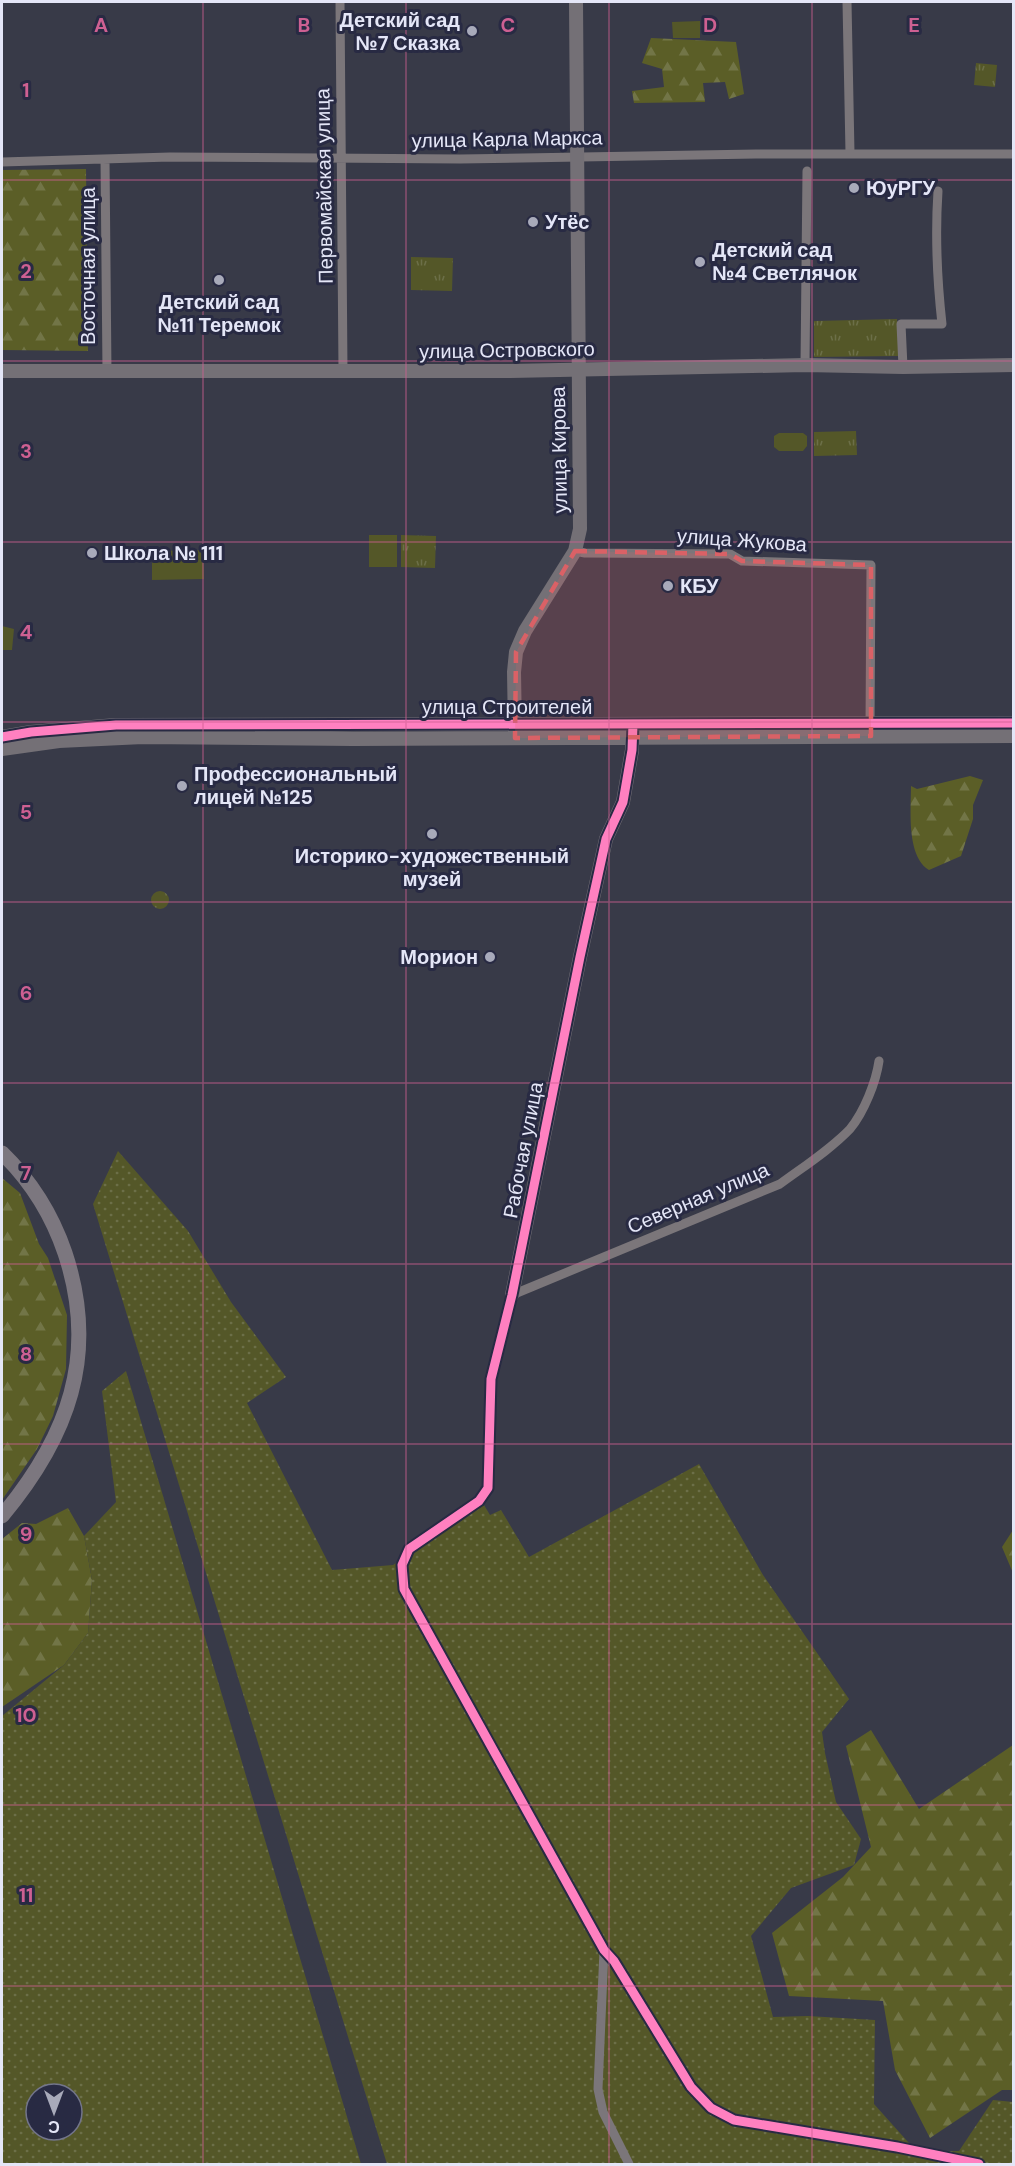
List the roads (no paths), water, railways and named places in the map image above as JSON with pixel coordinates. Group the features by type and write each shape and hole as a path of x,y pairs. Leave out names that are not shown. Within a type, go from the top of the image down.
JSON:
{"main road":[{"path":"2,1153 30,1185 57,1233 72,1278 80,1324 76,1371 66,1411 53,1442 34,1474 2,1516"}],"street":[{"name":"Первомайская улица","path":"340,2 343,370"},
{"name":"улица Кирова","path":"515,731 516,652 525,631 575,551 580,529 576,2"},
{"path":"848,2 850,153"},
{"name":"улица Карла Маркса","path":"2,162 105,159 460,159 850,153 1014,154"},
{"name":"Восточная улица","path":"105,159 107,372"},
{"path":"805,365 807,171"},
{"path":"903,367 901,324 942,324 937,263 938,191"},
{"name":"улица Островского","path":"2,371 511,371 805,365 903,367 1014,365"},
{"name":"улица Жукова","path":"575,551 585,553 730,554 742,561 871,565 870,729"},
{"name":"улица Строителей","path":"2,737 58,729 116,725 632,731 870,729 1014,723"},
{"name":"улица Строителей","path":"870,729 1014,736"},
{"name":"улица Строителей","path":"2,749 59,741 143,737 515,731"},
{"name":"Рабочая улица","path":"604,1950 404,1589 401,1577 402,1565 409,1549 480,1501 488,1488 491,1379 512,1294 606,839 623,802 631,758 632,731"},
{"name":"Северная улица","path":"512,1294 780,1184 818,1156 850,1128 877,1078 879,1061"},
{"path":"604,1950 598,2089 603,2112 629,2164"},
{"path":"604,1950 614,1961 691,2087 711,2108 734,2120 897,2147 979,2164"}],"place":[{"name":"Детский сад №7 Сказка","path":"472,31"},
{"name":"ЮуРГУ","path":"854,188"},
{"name":"Утёс","path":"533,222"},
{"name":"Детский сад №4 Светлячок","path":"700,262"},
{"name":"Детский сад №11 Теремок","path":"219,280"},
{"name":"Школа № 111","path":"92,553"},
{"name":"КБУ","path":"668,586"},
{"name":"Профессиональный лицей №125","path":"182,786"},
{"name":"Историко-художественный музей","path":"432,834"},
{"name":"Морион","path":"490,957"}]}
